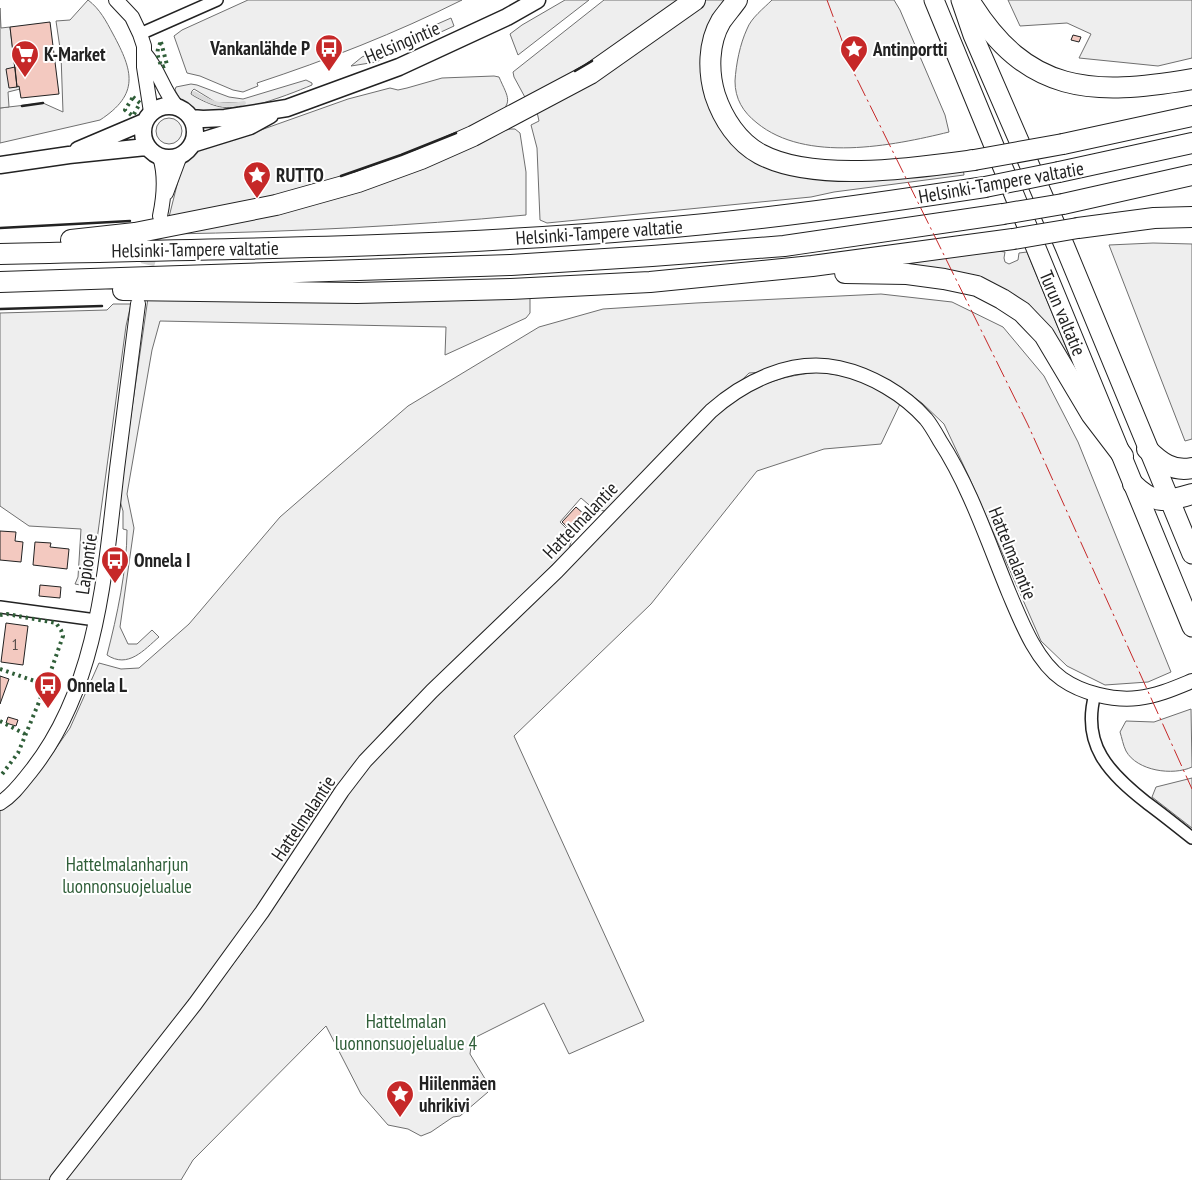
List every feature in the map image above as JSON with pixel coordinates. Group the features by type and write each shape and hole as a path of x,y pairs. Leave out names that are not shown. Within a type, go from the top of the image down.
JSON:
{"highway":[{"path":"0,252 135,233 221,217 276,205 358,182 421,159 473,136 537,103 590,74 695,0"},
{"path":"737,0 721,22 715,35 710,66 712,86 724,118 733,131 749,147 784,164 830,170 915,168 974,160 1063,144 1192,116"},
{"name":"Turun valtatie","path":"934,0 1192,627"},
{"name":"Turun valtatie","path":"961,0 973,35 1065,247 1192,554"},
{"path":"970,0 977,13 1014,55 1036,71 1063,82 1086,86 1110,87 1144,86 1192,79"},
{"name":"Helsinki-Tampere valtatie","path":"0,252 379,245 528,238 650,229 780,216 880,203 1059,172 1192,143"},
{"name":"Helsinki-Tampere valtatie","path":"0,282 511,265 784,246 1063,204 1192,176"},
{"path":"28,281 50,289 357,293 511,289 650,282 812,266 1154,218 1192,217"},
{"path":"812,266 832,273 871,272 944,279 977,286 1002,299 1022,312 1044,335 1092,414 1123,456"},
{"path":"1148,449 1168,466 1192,468"},
{"path":"1133,484 1148,497 1169,501 1192,494"}],"main road":[{"name":"Helsingintie","path":"192,144 250,126 279,110 399,67 507,17 537,0"},
{"path":"69,154 148,117 162,106 177,107 191,118 195,130 192,144 187,151 179,158 168,159 151,152 146,146 142,132 148,117"},
{"name":"Helsingintie","path":"191,118 225,118 279,110"},
{"path":"0,165 69,154 146,146"}],"street":[{"path":"116,0 132,17 140,34 145,54 144,67 148,117"},
{"path":"140,34 217,0"},
{"path":"145,54 153,64 165,90 177,107"},
{"path":"160,157 164,198"},
{"path":"160,216 164,198 179,158"},
{"name":"Lapiontie","path":"0,803 18,787 45,754 60,727 74,696 96,620 105,572 138,304"},
{"name":"Hattelmalantie","path":"57,1180 195,1004 262,912 342,791 365,761 432,691 557,571 725,398 742,387 764,377 793,368 829,366 850,370 869,378 910,403 926,420 954,461 1023,628 1038,651 1061,678 1078,688 1095,694 1136,698 1148,697 1192,681"},
{"path":"0,607 96,620"},
{"path":"1095,694 1092,704 1092,735 1099,753 1109,768 1130,790 1192,838"}],"green space":[{"path":"88,0 96,7 105,20 125,59 129,81 122,101 100,120 0,143 0,108 43,103 63,112 61,55 56,21 70,20"},
{"path":"248,0 462,0 412,24 361,45 257,83 258,86 243,92 187,73 174,36 182,30"},
{"path":"565,0 589,0 518,55 510,34"},
{"path":"604,0 681,0 625,40 527,101 513,72"},
{"path":"705,0 730,0 704,83 767,164 963,168 964,175 834,192 811,197 547,223 540,220 537,148 531,125 539,121 537,112 616,64"},
{"path":"772,0 894,0 945,115 949,132 876,146 824,147 800,143 777,135 757,123 744,110 736,94 736,68 740,48 751,21"},
{"path":"1008,0 1192,0 1192,58 1158,66 1079,58 1091,34 1067,23 1020,26"},
{"path":"451,18 454,26 376,62 351,66 362,57"},
{"path":"499,77 508,100 500,113 493,118 391,159 329,181 269,197 169,217 181,169 187,158 203,148 258,131 348,99 390,88 398,90 442,78"},
{"path":"306,80 312,83 312,85 287,95 238,110 208,113 189,108 175,90 176,87 191,84 229,97 243,99","holes":["194,89 217,103 245,103 233,107 220,107 194,96 191,94 192,91"]},
{"path":"169,118 178,122 182,131 178,140 169,144 160,140 156,131 160,122"},
{"path":"515,129 520,133 526,172 526,215 349,228 171,234"},
{"path":"1192,244 1192,439 1185,441 1109,245"},
{"path":"986,249 1005,252 1005,262 1009,264 1018,260 1019,253 1027,252 1069,354 1065,355 1034,317 890,263"},
{"name":"Hattelmalanharjun luonnonsuojelualue","path":"881,294 952,302 1003,327 1044,376 1078,442 1171,672 1148,682 1105,685 1067,666 1041,641 944,424 922,403 904,390 856,366 749,373 607,511 595,510 581,498 560,522 573,535 569,549 394,719 359,759 245,926 50,1180 0,1180 0,810 11,804 45,764 70,728 99,663 121,669 139,668 189,624 280,517 408,406 539,327 603,309"},
{"path":"530,296 530,313 526,318 445,355 446,327 160,321 152,350 127,494 134,528 120,627 128,644 137,644 152,630 159,637 129,659 115,659 107,655 118,609 127,545 127,530 123,529 123,511 119,498 148,298"},
{"path":"113,304 131,304 126,326 91,584 86,586 75,584 78,577 81,529 29,526 0,506 0,313 107,310"},
{"name":"Hattelmalan luonnonsuojelualue 4","path":"820,372 855,378 884,393 900,404 881,444 824,449 757,471 651,604 514,736 644,1021 569,1054 544,1003 472,1039 470,1054 487,1082 488,1092 460,1116 453,1117 431,1132 421,1136 408,1129 388,1125 361,1094 326,1026 193,1160 181,1180 64,1180 170,1047 243,951 289,885 333,814 368,766 708,422 734,401 759,386 787,377"},
{"path":"1191,709 1192,767 1175,771 1156,770 1131,758 1123,744 1120,732 1126,721 1154,722"},
{"path":"1192,778 1192,828 1152,797 1156,787"}],"shaded area":[{"path":"0,8 1,28 10,27 17,86 20,89 8,92 9,107 0,108"}],"building":[{"path":"50,22 59,94 21,98 19,86 17,87 10,27"},
{"path":"1073,35 1081,37 1079,42 1071,40"},
{"path":"15,67 17,87 9,88 6,69"},
{"path":"576,507 585,515 571,530 562,522"},
{"path":"0,531 16,532 15,541 23,542 21,562 0,560"},
{"path":"35,542 51,543 50,547 69,549 67,569 33,565"},
{"path":"40,585 61,587 60,598 39,596"},
{"path":"6,623 28,626 23,665 1,662"},
{"path":"0,676 9,679 0,704"},
{"path":"8,717 18,720 16,726 6,723"}],"waterway":[{"path":"194,93 218,104 244,103"}],"tunnel":[{"path":"142,285 159,221"}],"hedge":[{"path":"161,42 167,65 162,67 158,58 161,42"},
{"path":"133,97 140,103 133,116 125,110 133,97"},
{"path":"0,615 7,614 56,623 63,636 46,685 18,753 0,777"},
{"path":"0,669 46,685"},
{"path":"0,721 25,734"}],"wall":[{"path":"575,71 592,61"},
{"path":"22,106 43,103"},
{"path":"341,176 456,133"},
{"path":"0,228 130,221"},
{"path":"0,309 102,306"}],"power":[{"path":"827,0 854,73 1028,425 1192,789"}],"place":[{"name":"Vankanlähde P","path":"329,72"},
{"name":"Antinportti","path":"854,73"},
{"name":"K-Market","path":"25,78"},
{"name":"RUTTO","path":"257,199"},
{"name":"Onnela I","path":"115,584"},
{"name":"Onnela L","path":"48,709"},
{"name":"Hiilenmäen uhrikivi","path":"400,1118"}]}
